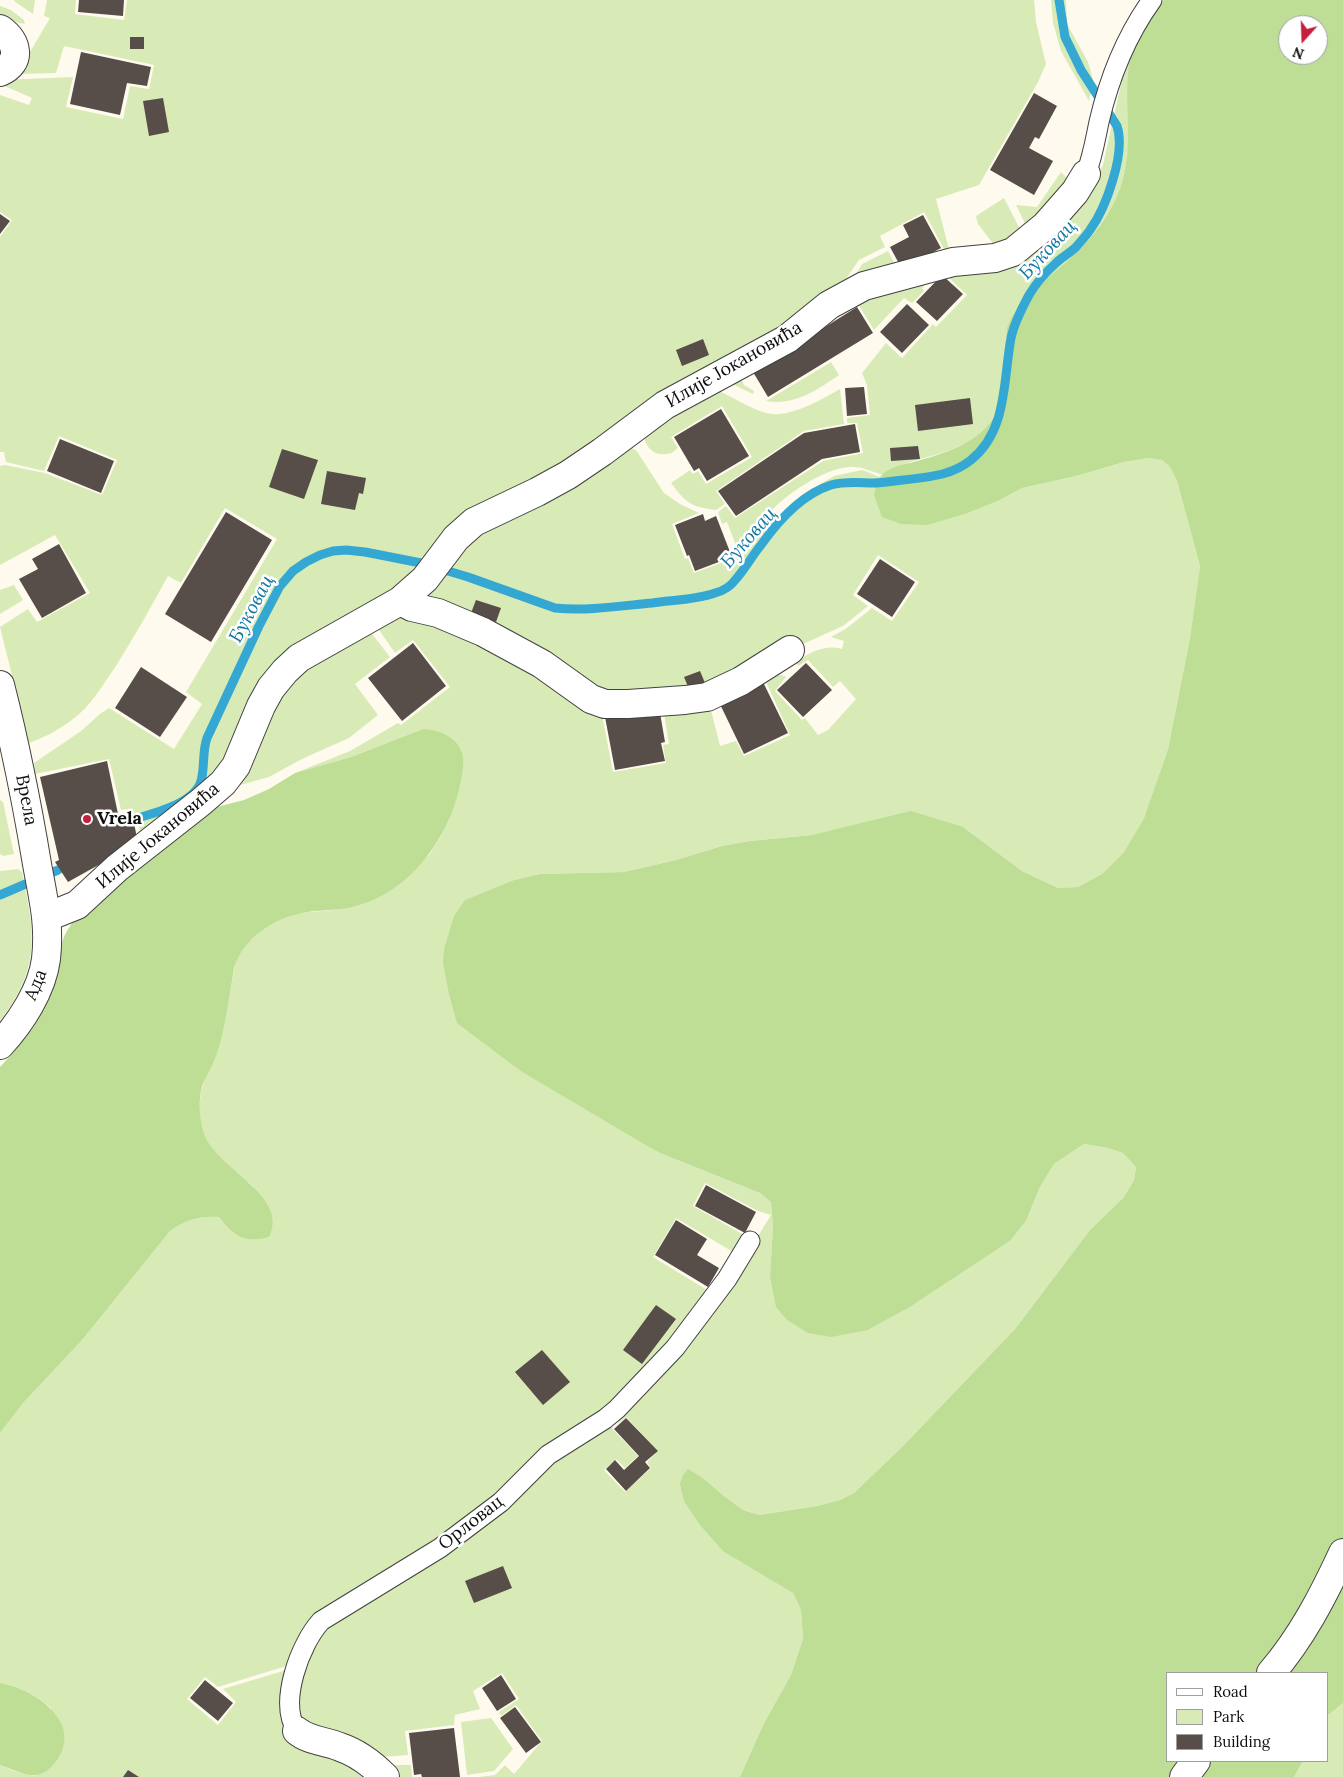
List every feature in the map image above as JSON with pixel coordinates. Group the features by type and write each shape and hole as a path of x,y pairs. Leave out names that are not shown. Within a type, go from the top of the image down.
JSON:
{"street":[{"path":"0,29 11,38 15,50 12,63 8,68 0,72"},
{"name":"Илије Јокановића","path":"46,907 67,910 78,904 117,868 201,802 222,783 236,766 261,706 271,688 285,671 299,658 400,601 425,579 456,538 474,522 568,475 665,405 787,339 829,305 864,286 953,262 995,258 1013,252 1046,225 1075,192 1086,174"},
{"path":"400,601 412,607 438,613 483,632 534,659 591,699 605,704 628,704 707,697 741,682 790,650"},
{"name":"Врела","path":"0,685 18,758 46,907"},
{"name":"Ада","path":"0,1045 34,996 40,980 46,959 46,907"},
{"path":"1272,1672 1303,1632 1325,1592 1343,1553"},
{"name":"Орловац","path":"297,1731 304,1737 354,1753 369,1762 385,1777"},
{"path":"1184,1777 1195,1762"}],"lane":[{"path":"1086,174 1094,154 1099,123 1116,66 1130,36 1152,0"},
{"name":"Орловац","path":"297,1731 292,1723 290,1713 292,1687 303,1647 312,1631 321,1621 440,1548 501,1502 548,1455 605,1419 617,1409 675,1348 728,1279 750,1241"}],"green space":[{"path":"35,0 33,14 14,1"},
{"path":"47,0 76,0 75,14 124,20 127,0 1034,0 1036,22 1046,64 1038,82 979,185 936,199 950,253 946,253 924,212 880,236 885,247 859,260 848,276 843,289 315,642 229,761 142,839 137,820 128,821 126,809 121,810 109,759 35,774 34,763 81,731 109,708 174,749 202,704 186,692 277,539 225,508 181,583 168,576 121,658 90,702 79,714 62,727 29,743 0,627 28,609 37,622 90,593 55,535 0,565 0,466 5,465 45,473 102,495 117,460 59,436 44,471 6,462 4,452 0,452 0,237 12,220 0,212 0,95 29,105 32,98 0,84 0,80 73,77 66,107 123,119 130,86 149,89 154,65 64,46 56,73 17,74 50,18 44,16"},
{"path":"1051,0 1066,0 1067,24 1088,62 1093,79 1089,101 1061,51 1053,23"},
{"path":"1164,0 1343,0 1343,1703 1328,1715 1328,1672 1166,1672 1166,1762 1302,1762 1294,1777 740,1777 763,1725 791,1675 803,1639 801,1610 793,1593 723,1551 700,1525 684,1501 680,1484 683,1475 688,1469 703,1478 743,1510 759,1515 817,1506 840,1500 854,1493 903,1446 1015,1329 1090,1230 1124,1197 1134,1180 1136,1167 1123,1153 1084,1144 1054,1164 1039,1189 1026,1221 1010,1241 910,1307 868,1330 831,1337 808,1333 787,1320 776,1307 770,1276 773,1228 771,1202 760,1193 649,1147 522,1072 457,1023 443,963 444,949 454,916 465,900 514,880 540,874 624,872 676,860 722,846 750,841 812,835 911,811 963,827 1022,871 1058,888 1078,887 1102,874 1124,852 1144,818 1168,749 1190,638 1200,566 1177,481 1170,467 1162,460 1149,458 1124,462 1076,476 1022,488 998,501 965,514 928,525 901,524 882,517 874,495 879,479 886,471 960,446 982,432 998,410 1004,395 1006,380 1007,330 1014,314 1038,286 1075,254 1088,240 1107,216 1120,189 1127,157 1128,74 1132,50 1139,35"},
{"path":"0,6 11,10 24,20 25,24 0,19"},
{"path":"1131,57 1128,83 1128,153 1125,176 1121,188 1101,224 1093,234 1075,254 1029,295 1014,314 1008,325 1006,338 1008,371 1006,386 998,409 990,423 979,434 956,448 894,468 883,475 853,467 821,475 779,503 738,551 727,522 722,524 718,512 726,506 735,518 823,461 863,453 857,423 847,423 847,418 870,415 867,385 862,373 886,343 902,358 933,324 936,327 967,295 942,271 987,266 1090,188 1103,165 1123,75"},
{"path":"1061,172 1070,181 1028,230 1016,205 1037,207"},
{"path":"1004,198 1022,233 994,245 978,224 976,216"},
{"path":"888,251 897,268 850,285 862,264"},
{"path":"932,278 922,288 924,291 912,303 904,298 874,330 858,304 741,378 744,385 754,391 753,394 722,379 829,312"},
{"path":"831,362 839,375 822,386 796,399 777,402 766,401"},
{"path":"840,389 844,424 804,431 716,491 725,504 716,510 701,507 685,500 671,483 690,470 693,474 698,471 706,484 752,457 722,406 671,437 678,448 671,453 656,453 648,447 644,438 646,427 719,391 766,413 775,414 794,411"},
{"path":"629,447 636,450 664,493 680,504 699,513 672,524 685,559 688,558 694,573 734,558 768,524 805,493 834,476 862,470 880,477 874,495 928,525 965,514 998,501 1022,488 1076,476 1124,462 1149,458 1162,460 1170,467 1177,481 1200,566 1190,638 1168,749 1144,818 1124,852 1102,874 1078,887 1058,888 1022,871 963,827 812,835 750,841 722,846 676,860 624,872 540,874 514,880 466,900 444,949 498,1052 522,1072 660,1153 760,1193 771,1202 773,1228 770,1276 868,1330 910,1307 1010,1241 1026,1221 1039,1189 1054,1164 1084,1144 1123,1153 1136,1167 1134,1180 1124,1197 1090,1230 1015,1329 903,1446 854,1493 840,1500 817,1506 759,1515 743,1510 703,1478 688,1470 683,1475 761,1573 793,1593 801,1610 803,1639 791,1675 763,1725 740,1777 479,1777 495,1775 505,1765 514,1774 542,1741 516,1705 501,1716 499,1712 519,1699 502,1673 473,1691 480,1709 455,1715 454,1725 405,1731 408,1755 371,1758 297,1719 301,1675 319,1633 542,1466 606,1422 638,1456 625,1468 616,1459 604,1470 625,1492 651,1468 647,1462 658,1451 626,1417 619,1423 614,1418 715,1306 771,1215 758,1211 705,1183 693,1206 744,1235 733,1252 676,1218 653,1257 707,1290 687,1320 648,1366 616,1399 544,1449 474,1514 375,1581 329,1605 313,1619 293,1664 218,1687 205,1677 187,1699 218,1725 236,1702 223,1689 293,1668 285,1717 378,1777 0,1777 0,1765 14,1771 35,1776 51,1708 27,1692 14,1686 0,1683 0,1433 24,1402 83,1339 170,1231 193,1220 205,1217 219,1217 227,1228 240,1237 259,1239 253,1186 212,1150 205,1137 199,1109 201,1092 206,1075 214,1060 226,1015 236,960 248,943 262,929 279,919 297,913 335,910 429,855 449,820 423,729 351,757 295,773 350,751 398,723 401,725 450,687 413,640 395,653 375,624 409,614 444,621 602,715 613,772 666,763 663,745 669,744 663,707 709,702 720,746 736,741 744,756 790,735 763,675 781,675 786,677 775,691 802,720 805,718 818,735 828,730 856,699 840,681 833,687 808,660 798,666 796,661 823,648 842,649 844,641 831,637 847,628 872,608 892,621 919,582 878,555 853,595 868,606 843,626 708,687 616,699 421,603 468,535"},
{"path":"14,585 23,600 0,614 0,590"},
{"path":"369,630 390,657 355,684 378,715 349,738 302,759 269,777 235,785 239,771 294,673"},
{"path":"423,729 442,733 454,740 461,750 463,764 461,783 446,826 419,866 396,887 368,902 343,909 303,913 270,925 252,939 235,965 220,1043 201,1091 200,1114 205,1136 212,1148 261,1195 270,1208 273,1222 269,1237 246,1239 240,1237 229,1229 219,1217 205,1217 193,1220 170,1231 83,1339 24,1402 0,1433 0,1067 25,1038 46,1005 56,976 60,948 69,928 79,913 213,808 244,800 269,789 295,773 351,757"},
{"path":"0,800 3,802 14,854 3,856 0,854"},
{"path":"18,869 22,872 30,914 31,950 23,984 0,1021 0,871"},
{"path":"0,1683 13,1686 40,1700 60,1720 64,1733 64,1746 55,1763 48,1770 36,1775 28,1775 0,1765"},
{"path":"1343,1703 1343,1777 1294,1777 1302,1762 1328,1762 1328,1715"},
{"path":"491,1718 513,1749 494,1771 467,1775 461,1722"},
{"path":"384,1765 411,1765 412,1777 395,1777"}],"building":[{"path":"79,0 124,0 123,16 78,12"},
{"path":"130,37 144,37 144,49 130,49"},
{"path":"81,52 151,67 147,86 127,83 120,115 70,104"},
{"path":"1034,93 1057,106 1039,139 1035,137 1029,148 1053,161 1034,195 990,170"},
{"path":"163,98 169,132 149,136 143,101"},
{"path":"0,214 10,221 0,234"},
{"path":"923,215 941,248 902,269 890,247 909,237 903,225"},
{"path":"942,275 963,294 937,321 916,302"},
{"path":"907,304 929,325 902,353 880,332"},
{"path":"857,307 873,333 768,397 753,372"},
{"path":"703,339 709,355 682,366 676,350"},
{"path":"864,387 867,414 847,416 845,388"},
{"path":"970,398 973,424 918,431 915,405"},
{"path":"721,409 749,456 707,481 699,468 694,471 674,437"},
{"path":"855,424 860,452 822,459 736,516 718,491 804,433"},
{"path":"60,439 114,461 101,493 47,471"},
{"path":"918,446 920,459 891,461 890,448"},
{"path":"282,449 318,460 304,499 269,487"},
{"path":"327,471 366,478 363,494 359,493 355,510 321,504"},
{"path":"226,512 272,540 211,642 165,614"},
{"path":"703,514 705,521 716,516 732,557 695,571 675,525"},
{"path":"59,544 86,593 42,618 19,579 38,569 32,559"},
{"path":"880,559 915,582 892,617 857,594"},
{"path":"476,600 501,608 496,622 471,613"},
{"path":"413,643 446,686 402,721 368,678"},
{"path":"806,663 832,690 803,717 777,690"},
{"path":"141,667 187,697 160,737 115,708"},
{"path":"700,671 705,683 689,689 684,677"},
{"path":"761,678 788,733 744,754 717,698"},
{"path":"659,707 665,742 661,743 665,761 615,770 605,717"},
{"name":"Vrela","path":"107,761 118,814 123,813 126,825 134,823 138,843 68,882 55,862 59,860 40,777"},
{"path":"706,1185 756,1212 745,1233 695,1206"},
{"path":"676,1220 707,1239 697,1255 719,1268 708,1287 655,1255"},
{"path":"656,1305 676,1319 642,1364 623,1350"},
{"path":"542,1350 570,1382 543,1405 515,1372"},
{"path":"626,1418 658,1451 645,1462 650,1468 626,1491 606,1469 615,1460 624,1470 639,1456 614,1429"},
{"path":"503,1566 512,1588 474,1603 465,1581"},
{"path":"501,1675 516,1699 497,1711 482,1688"},
{"path":"205,1680 233,1703 218,1721 190,1698"},
{"path":"515,1707 541,1742 526,1753 500,1718"},
{"path":"454,1728 460,1777 422,1777 421,1774 414,1775 409,1733"},
{"path":"128,1770 139,1777 123,1777"}],"waterway":[{"name":"Буковац","path":"128,821 159,812 181,802 197,789 202,776 207,738 259,626 280,586 293,571 320,555 346,550 421,563 468,577 555,608 604,608 692,598 724,590 734,582 783,518 801,502 821,489 842,483 881,483 930,477 947,473 971,460 983,448 992,434 998,419 1005,387 1011,338 1024,305 1041,278 1076,247 1090,230 1108,195 1117,165 1119,151 1117,126 1081,70 1065,37 1059,0"},
{"name":"Буковац","path":"0,895 58,870"}],"place":[{"name":"Vrela","path":"87,819"}]}
